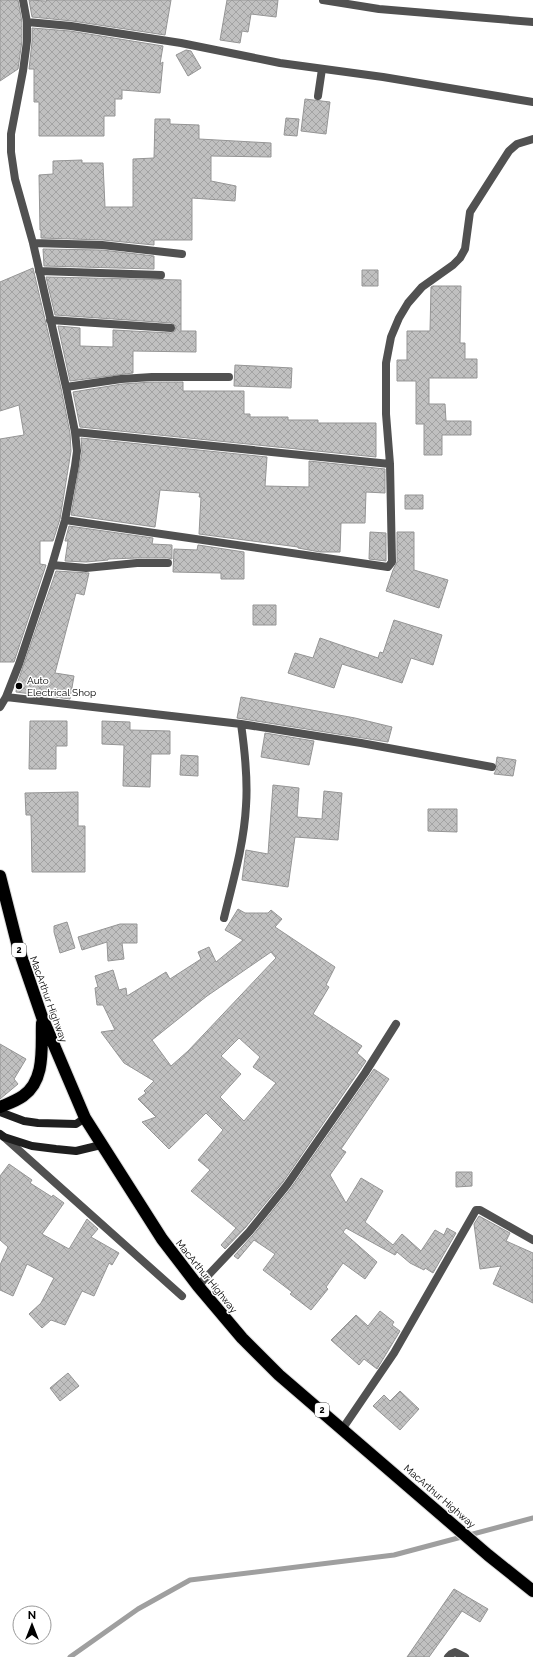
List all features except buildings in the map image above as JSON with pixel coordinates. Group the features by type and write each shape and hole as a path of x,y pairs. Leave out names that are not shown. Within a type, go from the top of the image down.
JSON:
{"highway":[{"name":"MacArthur Highway","path":"0,876 18,948 42,1017 85,1118 162,1239 198,1286 242,1338 279,1375 343,1428 488,1555 533,1591"},
{"path":"0,1107 23,1096 36,1081 41,1065 42,1017"}],"main road":[{"path":"0,1112 24,1121 38,1123 76,1124 85,1118"},
{"path":"2,1135 32,1146 56,1149 76,1151 101,1145"}],"street":[{"path":"0,707 6,697 19,664 52,565 65,520 77,451 75,432 66,387 33,243 15,179 11,152 13,119 25,56 27,22 23,0"},
{"path":"323,0 379,9 533,22"},
{"path":"27,22 71,26 181,43 246,57 383,77 533,102"},
{"path":"318,96 322,69"},
{"path":"65,520 388,567 392,562 390,464 386,414 386,363 392,337 399,318 408,303 422,287 453,265 460,258 465,249 470,212 509,150 517,144 533,139"},
{"path":"33,243 102,245 182,254"},
{"path":"39,271 161,275"},
{"path":"50,320 171,328"},
{"path":"66,387 121,379 229,377"},
{"path":"75,432 390,464"},
{"path":"52,565 86,568 137,563 168,563"},
{"path":"6,697 241,724 361,743 492,767"},
{"path":"224,918 238,858 246,806 246,762 241,724"},
{"path":"198,1286 249,1232 287,1185 361,1079 396,1024"},
{"path":"2,1135 182,1296"},
{"path":"343,1428 394,1353 476,1210 480,1210 533,1240"},
{"path":"448,1657 450,1654 455,1652 465,1657"}],"waterway":[{"path":"70,1657 138,1609 190,1580 394,1555 533,1518"}],"place":[{"name":"Auto Electrical Shop","path":"19,686"}]}
